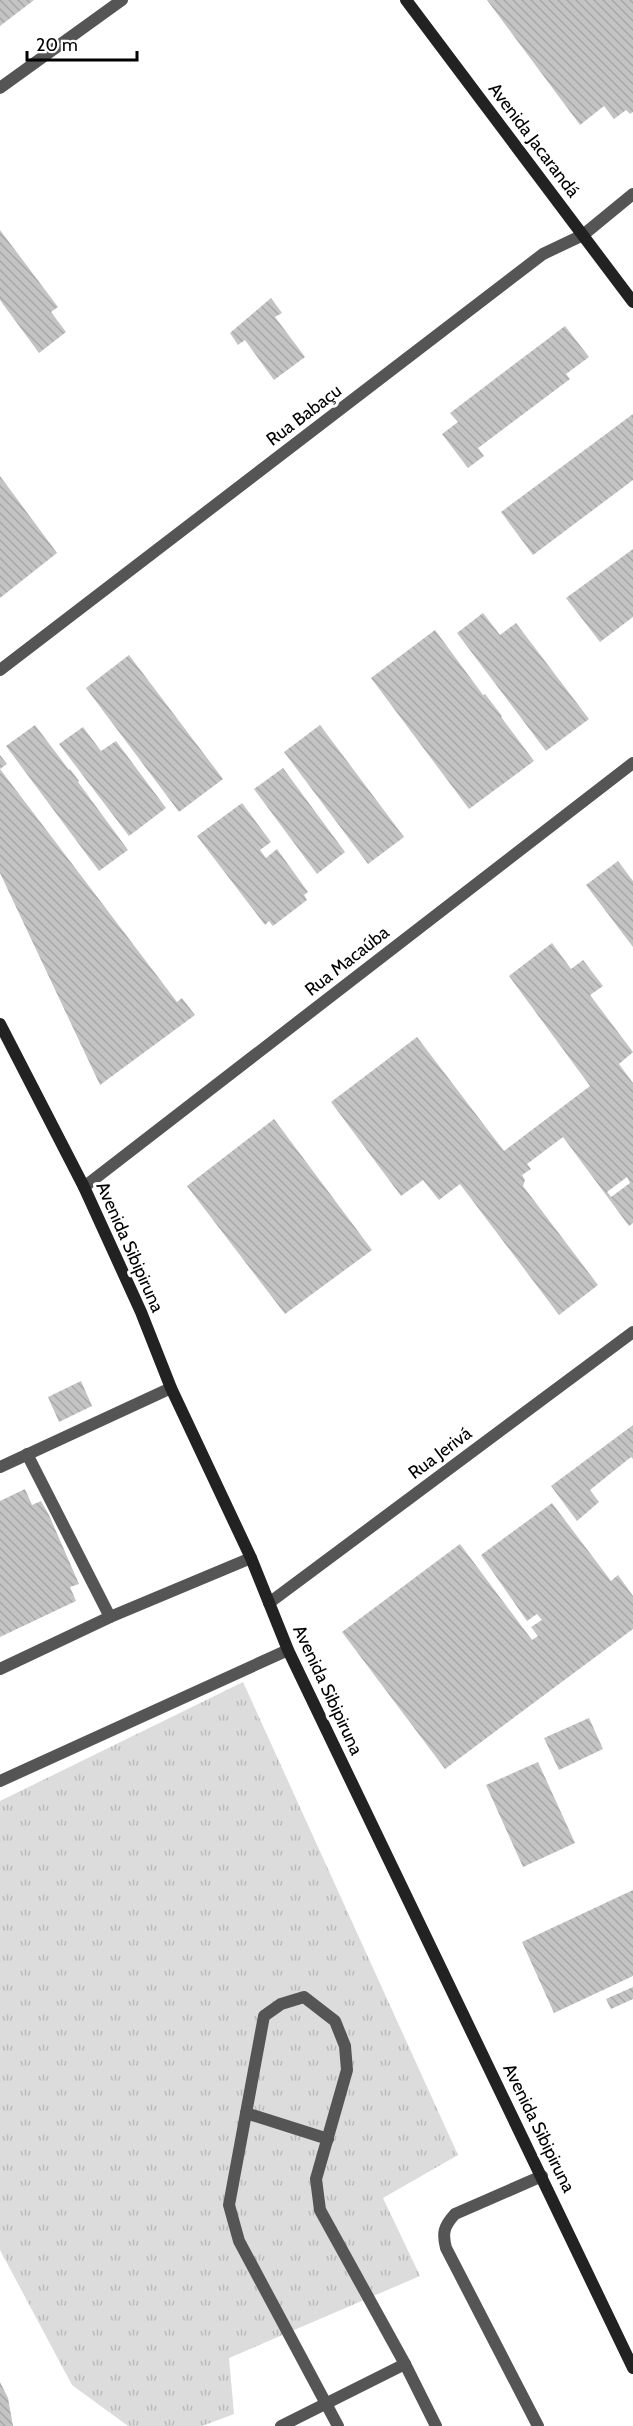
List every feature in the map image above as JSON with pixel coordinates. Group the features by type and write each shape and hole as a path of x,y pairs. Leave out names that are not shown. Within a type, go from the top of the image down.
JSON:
{"main road":[{"name":"Avenida Jacarandá","path":"406,0 633,302"},
{"name":"Avenida Sibipiruna","path":"0,1025 84,1188 141,1312 171,1388 250,1558 288,1650 633,2368"}],"street":[{"path":"0,88 122,0"},
{"name":"Rua Babaçu","path":"0,670 543,254 583,235 633,194"},
{"name":"Rua Macaúba","path":"84,1188 633,763"},
{"name":"Rua Jerivá","path":"269,1603 633,1332"},
{"path":"0,1467 171,1388"},
{"path":"27,1454 110,1617"},
{"path":"0,1669 110,1617 250,1558"},
{"path":"0,1780 288,1650"},
{"path":"338,2426 239,2241 229,2205 264,2016 281,2004 304,1997 335,2021 345,2046 347,2070 316,2179 320,2210 405,2364 436,2426"},
{"path":"246,2113 328,2139"},
{"path":"538,2426 446,2248 443,2236 445,2225 455,2214 542,2176"},
{"path":"281,2426 405,2364"}],"green space":[{"path":"243,1682 458,2155 383,2198 420,2276 229,2358 234,2414 202,2426 128,2426 72,2385 0,2250 0,1801"}],"building":[{"path":"0,0 34,0 0,26"},
{"path":"487,0 633,0 633,112 630,114 626,110 614,119 604,106 580,125"},
{"path":"0,230 58,307 51,312 66,332 39,353 0,300"},
{"path":"271,298 282,313 275,317 305,357 274,380 245,340 238,345 230,333"},
{"path":"565,326 589,357 566,374 570,379 478,448 484,456 468,468 442,434 458,422 450,413"},
{"path":"633,414 633,480 533,555 501,512"},
{"path":"0,476 57,553 0,598"},
{"path":"633,549 633,617 600,642 566,598"},
{"path":"483,613 500,635 516,623 589,719 546,751 457,633"},
{"path":"435,630 534,761 469,809 371,678"},
{"path":"129,655 223,779 179,812 86,688"},
{"path":"35,725 79,781 128,850 99,871 6,746"},
{"path":"320,725 404,837 368,864 284,752"},
{"path":"83,727 101,751 116,741 166,808 129,836 59,744"},
{"path":"0,755 7,764 0,769"},
{"path":"283,768 345,852 317,874 254,789"},
{"path":"0,769 177,1002 182,998 195,1015 100,1085 0,873"},
{"path":"242,803 271,842 260,850 266,858 277,849 308,892 304,895 307,900 273,926 269,921 265,925 197,836"},
{"path":"618,861 633,881 633,947 586,885"},
{"path":"552,943 571,969 583,960 603,986 590,995 633,1052 619,1064 633,1083 633,1223 629,1226 563,1137 527,1164 531,1169 522,1175 525,1180 523,1186 598,1285 559,1315 460,1184 439,1200 423,1180 401,1196 331,1102 417,1037 504,1151 590,1086 509,976","holes":["627,1177 630,1183 611,1197 607,1192"]},
{"path":"274,1119 372,1250 285,1314 187,1186"},
{"path":"81,1381 92,1406 59,1422 48,1397"},
{"path":"633,1425 633,1459 631,1457 590,1490 599,1502 577,1521 551,1486"},
{"path":"25,1489 32,1505 41,1501 49,1515 79,1584 70,1587 76,1601 0,1637 0,1501"},
{"path":"552,1503 611,1581 618,1575 633,1596 633,1629 445,1769 342,1632 460,1544 532,1640 538,1636 531,1627 542,1620 537,1614 527,1621 481,1555"},
{"path":"589,1718 603,1749 559,1770 544,1738"},
{"path":"538,1762 575,1843 523,1867 486,1785"},
{"path":"633,1890 633,1976 554,2013 522,1942"},
{"path":"633,1987 633,1999 611,2009 606,1999"},
{"path":"0,2382 8,2398 13,2426 0,2426"}]}
